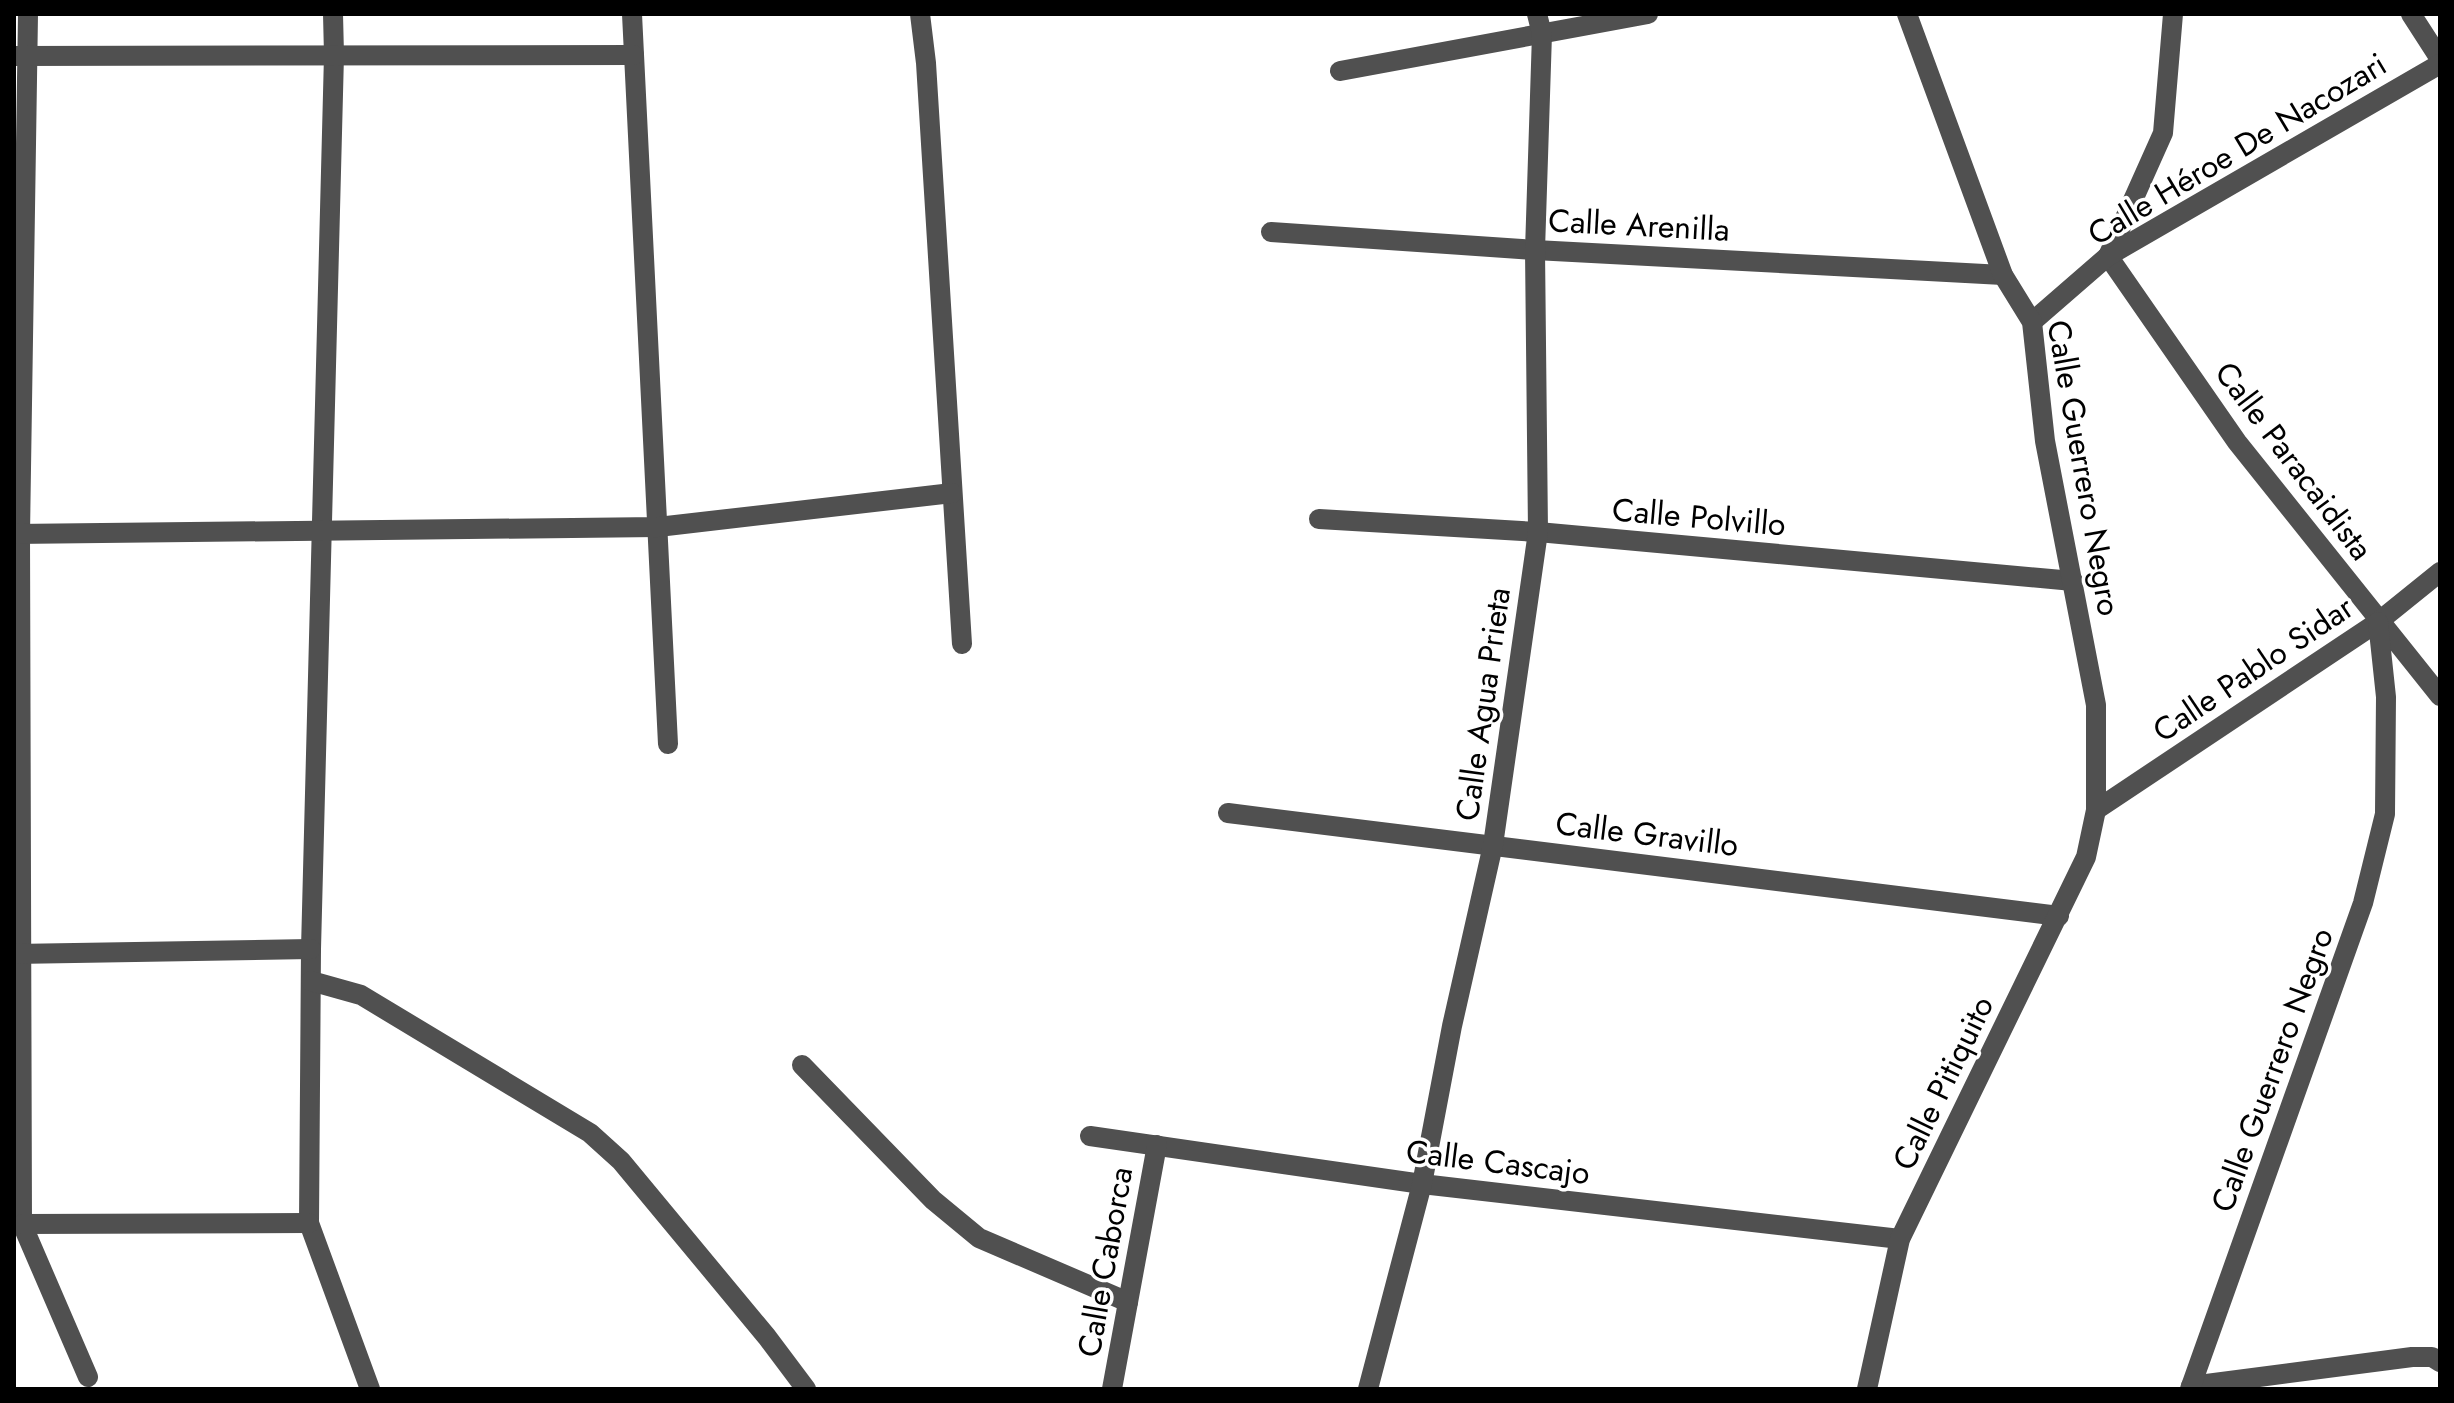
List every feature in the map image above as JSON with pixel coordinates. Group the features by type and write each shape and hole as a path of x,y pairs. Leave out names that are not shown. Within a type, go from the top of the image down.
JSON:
{"street":[{"path":"28,14 21,56 17,534 22,1224 88,1377"},
{"path":"333,14 311,949 309,1223 370,1389"},
{"path":"632,14 668,744"},
{"path":"920,14 926,63 962,644"},
{"path":"1340,71 1540,24 1648,14"},
{"name":"Calle Guerrero Negro","path":"1907,14 2003,275 2032,322 2045,441 2096,705 2096,810"},
{"path":"2108,256 2163,133 2173,14"},
{"path":"2411,14 2440,62"},
{"name":"Calle Agua Prieta","path":"1368,1389 1422,1184 1452,1026 1493,845 1538,532 1535,250 1540,24"},
{"path":"21,56 634,55"},
{"name":"Calle Héroe De Nacozari","path":"2032,322 2108,256 2440,62"},
{"name":"Calle Arenilla","path":"1271,232 1535,250 2003,275"},
{"name":"Calle Paracaidista","path":"2108,256 2237,442 2440,696"},
{"path":"17,534 658,527 952,493"},
{"name":"Calle Polvillo","path":"1319,519 1538,532 2073,581"},
{"name":"Calle Pablo Sidar","path":"2096,810 2378,622 2440,572"},
{"name":"Calle Guerrero Negro","path":"2190,1388 2363,903 2385,814 2386,697 2378,622"},
{"name":"Calle Pitiquito","path":"1867,1389 1900,1239 2086,857 2096,810"},
{"name":"Calle Gravillo","path":"1228,813 2059,916"},
{"path":"18,954 311,949"},
{"path":"311,981 361,995 590,1133 621,1161 767,1337 806,1389"},
{"path":"802,1065 933,1200 979,1238 1128,1302"},
{"name":"Calle Cascajo","path":"1090,1136 1422,1184 1900,1239"},
{"name":"Calle Caborca","path":"1112,1389 1157,1145"},
{"path":"22,1224 309,1223"},
{"path":"2190,1388 2412,1357 2432,1357 2440,1362"}]}
